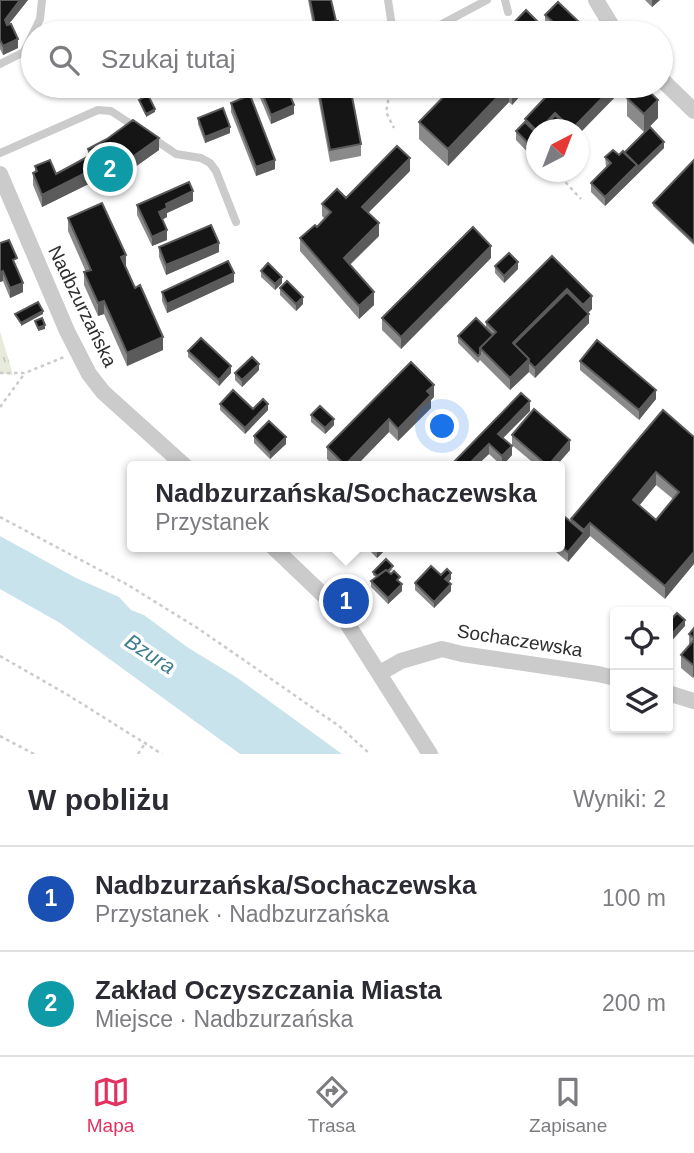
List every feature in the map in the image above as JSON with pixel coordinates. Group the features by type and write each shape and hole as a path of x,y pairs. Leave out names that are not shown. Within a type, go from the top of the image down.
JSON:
{"street":[{"path":"596,0 608,21"},
{"path":"673,91 694,111"},
{"name":"Nadbzurzańska","path":"0,174 89,374 103,392 179,461"},
{"path":"278,552 338,609 430,754"},
{"name":"Sochaczewska","path":"380,673 401,661 442,649 610,677"},
{"path":"673,695 694,701"}],"lane":[{"path":"39,21 42,0"},
{"path":"388,0 391,21"},
{"path":"448,21 487,0"},
{"path":"505,0 509,12"},
{"path":"0,64 21,54"},
{"path":"0,153 98,110 111,111 176,154 201,158 209,163 216,171 236,222"}],"path":[{"path":"389,98 386,112 394,128"},
{"path":"565,182 581,199"},
{"path":"0,373 25,373 77,352"},
{"path":"0,407 25,373"},
{"path":"0,517 128,585 199,629 339,726 370,754"},
{"path":"0,656 162,754"},
{"path":"0,736 34,754"},
{"path":"138,754 146,743"}],"green space":[{"path":"0,331 13,375 0,373"}],"water":[{"name":"Bzura","path":"0,536 76,578 119,597 131,610 144,615 187,647 236,677 342,754 240,754 60,623 0,589"}],"building":[{"path":"0,0 20,0 5,20 7,25 11,24 18,39 3,46 0,40"},
{"path":"310,0 331,0 336,21 314,21"},
{"path":"558,2 578,21 552,21 545,15"},
{"path":"526,10 537,21 515,21"},
{"path":"150,98 155,109 146,114 139,100"},
{"path":"251,98 275,160 256,167 231,103"},
{"path":"264,98 291,98 294,105 271,115"},
{"path":"320,98 352,98 361,144 330,150"},
{"path":"442,98 497,98 448,149 419,122"},
{"path":"545,98 602,98 582,119 561,119 555,113 549,119 526,120"},
{"path":"627,98 658,100 644,114"},
{"path":"223,108 230,127 205,137 198,118"},
{"path":"133,120 159,138 121,165 115,158 42,195 33,173 37,171 35,166 50,160 56,174 91,155 88,149"},
{"path":"526,123 526,141 516,131"},
{"path":"650,127 664,142 637,168 624,153"},
{"path":"397,146 410,158 362,207 379,223 344,258 374,292 359,306 300,238 315,225 317,227 331,212 322,204 337,189 346,198"},
{"path":"613,150 619,155 623,151 637,165 605,197 591,183 611,163 605,157"},
{"path":"694,160 694,242 653,203"},
{"path":"189,182 193,191 166,204 167,208 159,212 167,230 152,237 137,205"},
{"path":"102,203 126,255 121,257 135,288 140,285 163,337 127,353 104,301 98,303 84,272 91,270 68,218"},
{"path":"211,225 219,243 166,265 159,247"},
{"path":"473,227 491,246 401,337 382,318"},
{"path":"9,240 17,258 13,260 23,283 10,288 3,271 0,273 0,243"},
{"path":"509,253 518,262 504,276 495,266"},
{"path":"552,256 592,296 583,305 567,289 513,343 529,359 510,378 480,348 496,332 486,322"},
{"path":"228,261 234,273 167,304 162,292"},
{"path":"268,263 282,277 275,284 261,271"},
{"path":"287,281 303,297 296,304 280,288"},
{"path":"567,292 589,314 535,368 514,344"},
{"path":"38,302 43,311 21,323 15,314"},
{"path":"42,318 45,325 38,328 35,321"},
{"path":"476,318 493,335 480,348 478,356 458,336"},
{"path":"201,338 231,366 219,380 188,351"},
{"path":"597,340 656,390 639,410 580,361"},
{"path":"252,357 259,364 242,380 235,373"},
{"path":"411,362 434,385 427,391 431,395 398,429 389,419 349,461 341,461 327,447"},
{"path":"233,390 253,409 263,399 268,404 245,428 220,404"},
{"path":"521,393 530,401 498,434 512,446 502,456 489,444 472,461 455,461"},
{"path":"320,406 334,419 325,428 311,415"},
{"path":"534,409 570,440 552,461 542,461 512,435"},
{"path":"663,410 694,437 694,552 665,586 590,523 584,530 571,519","holes":["656,472 679,492 656,520 633,500"]},
{"path":"269,421 286,437 270,453 254,436"},
{"path":"565,517 584,533 568,552 565,550"},
{"path":"386,559 393,566 377,576 373,572"},
{"path":"431,566 441,575 447,569 451,573 445,579 451,584 434,602 415,583"},
{"path":"386,570 391,574 394,571 400,577 397,580 402,584 388,598 371,581"},
{"path":"677,613 685,620 673,633 673,617"},
{"path":"694,640 694,663 693,665 681,655"}],"place":[{"name":"Zakład Oczyszczania Miasta","path":"110,169"},
{"name":"Nadbzurzańska/Sochaczewska","path":"346,601"}]}
